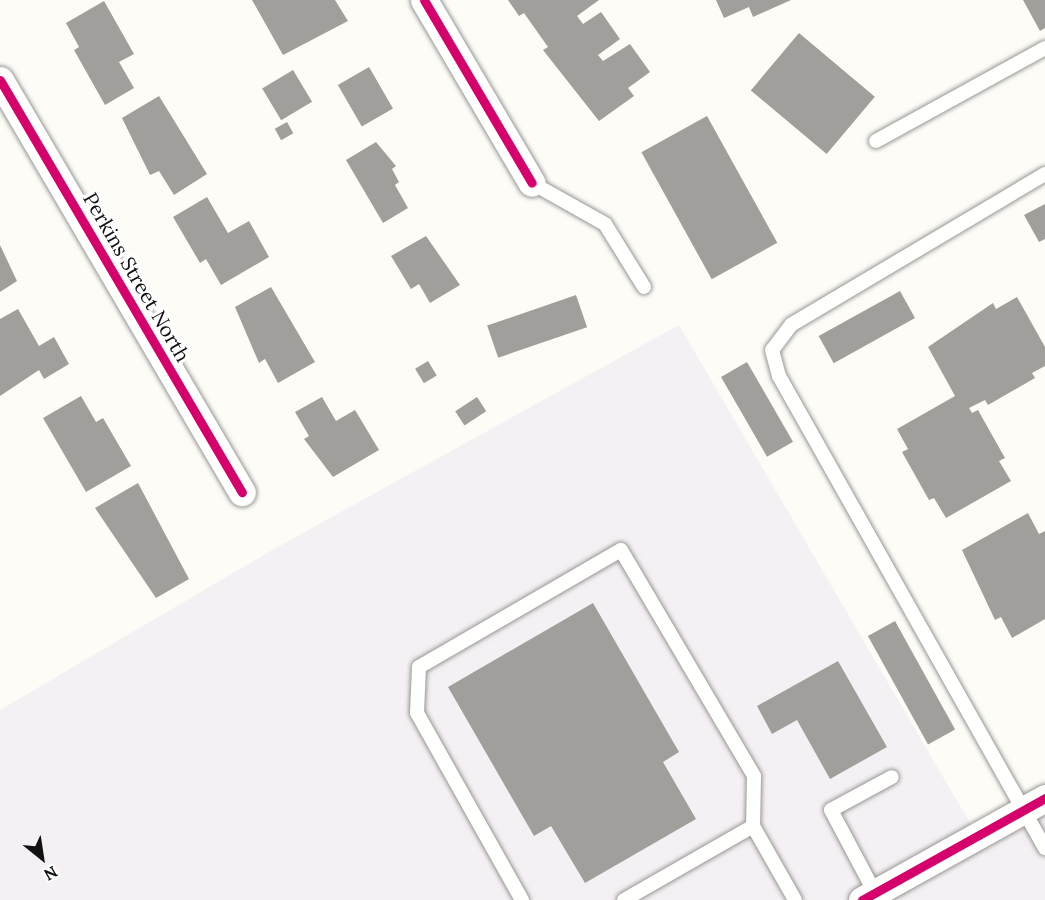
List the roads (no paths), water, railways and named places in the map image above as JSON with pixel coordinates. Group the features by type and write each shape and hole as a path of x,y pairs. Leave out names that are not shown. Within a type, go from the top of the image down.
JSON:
{"street":[{"path":"424,0 532,183"},
{"name":"Perkins Street North","path":"0,80 242,492"},
{"path":"868,896 1034,804"}],"lane":[{"path":"876,141 1045,48"},
{"path":"1045,174 790,325 772,350 779,376 1034,804 1045,848"},
{"path":"532,183 605,224 644,287"},
{"path":"522,900 417,713 419,667 621,550 754,776 753,826 795,900"},
{"path":"868,896 831,810 892,777"},
{"path":"624,900 753,826"}]}
